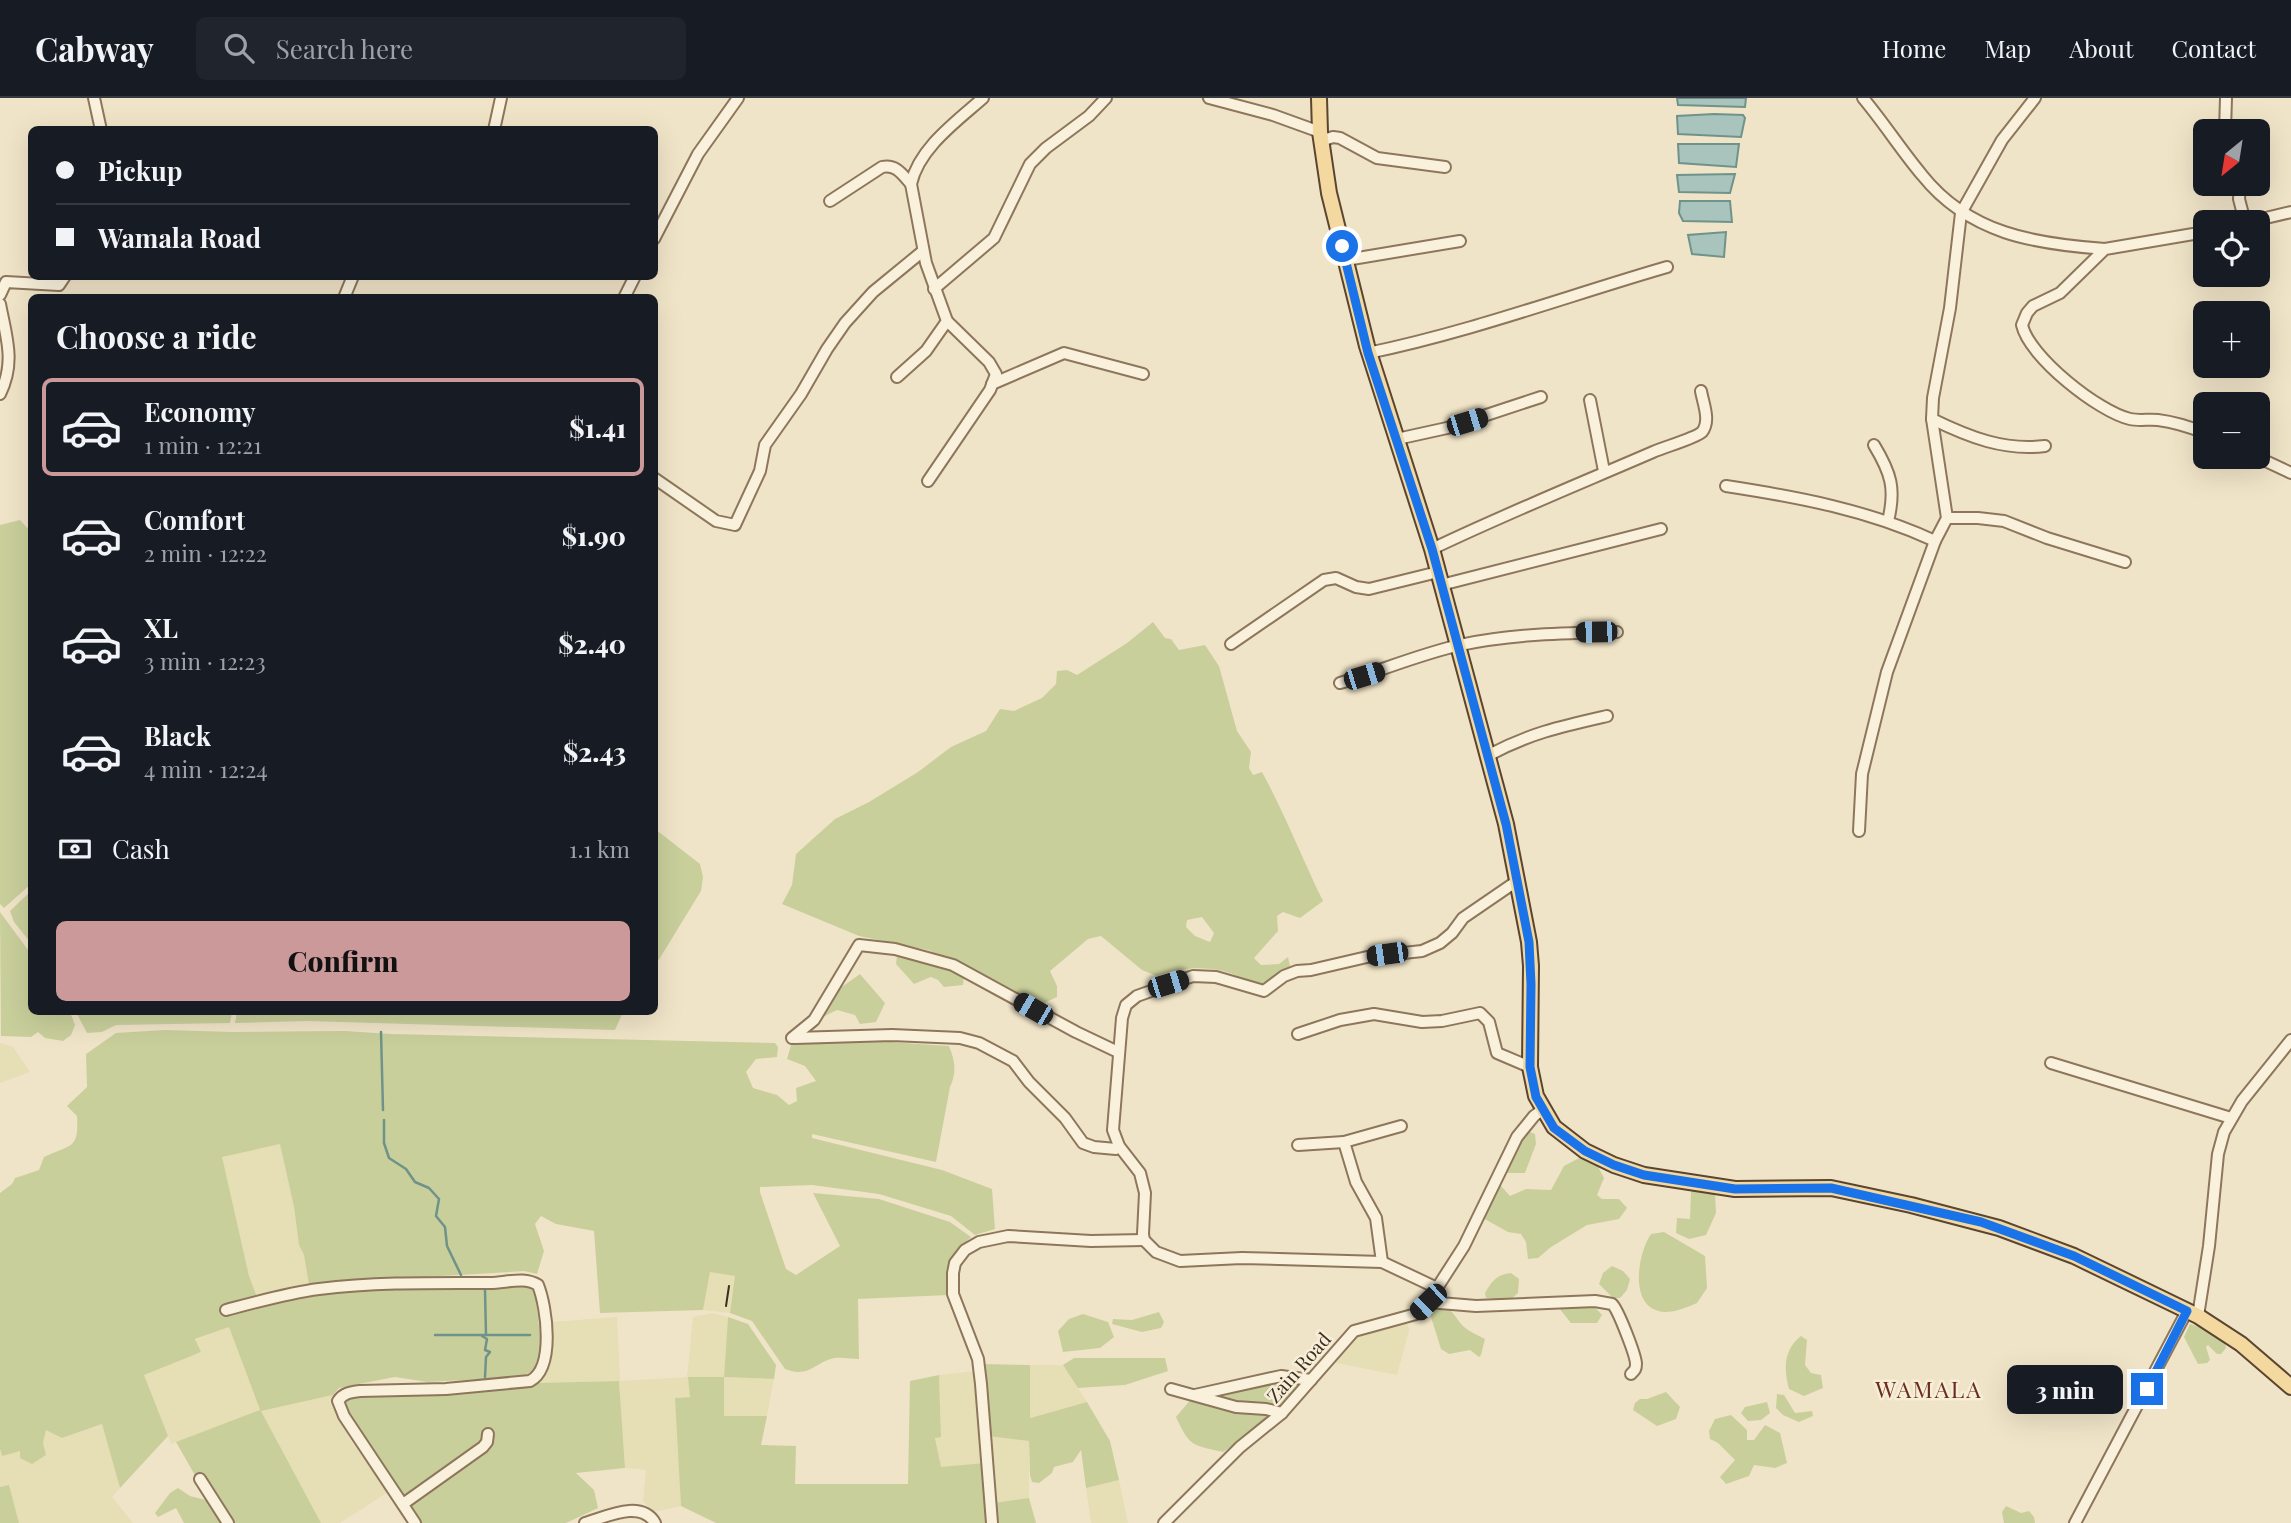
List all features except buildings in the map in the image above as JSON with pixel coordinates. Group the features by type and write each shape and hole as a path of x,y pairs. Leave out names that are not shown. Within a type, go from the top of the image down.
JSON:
{"main road":[{"path":"1319,98 1329,193 1368,353 1432,549 1506,824 1529,942 1530,1067 1536,1097 1554,1128 1585,1151 1644,1175 1735,1189 1831,1188 1981,1222 2074,1256 2193,1313 2241,1344 2291,1387"}],"street":[{"path":"94,98 100,126"},
{"path":"495,126 501,98"},
{"path":"658,231 698,154 738,98"},
{"path":"929,481 996,374 989,362 947,321 923,251 911,184 920,161 938,139 983,98"},
{"path":"934,289 993,238 1030,164 1045,148 1089,116 1106,98"},
{"path":"1209,98 1273,115 1321,137 1340,138 1377,158 1445,166"},
{"path":"1863,98 1884,122 1923,177 1961,213 1985,225 2025,240 2105,249 2193,234"},
{"path":"1859,831 1862,774 1887,672 1935,541 1947,518 1932,419 1933,398 1950,308 1961,213 2002,140 2035,98"},
{"path":"2225,119 2226,98"},
{"path":"830,201 882,167 894,167 911,184"},
{"path":"2270,217 2291,212"},
{"path":"1346,260 1461,241"},
{"path":"2105,249 2060,293 2033,306 2024,319 2024,330 2060,377 2081,393 2131,419 2157,420 2193,428"},
{"path":"658,481 716,521 735,525 760,471 765,445 801,394 833,340 873,292 923,251"},
{"path":"1368,353 1450,334 1667,267"},
{"path":"0,295 6,282 59,285 62,280"},
{"path":"0,303 11,356 6,382 0,394"},
{"path":"897,377 926,351 947,321"},
{"path":"992,384 1064,353 1143,374"},
{"path":"1432,549 1503,514 1604,471 1676,442 1696,437 1707,422 1701,391"},
{"path":"1396,439 1447,428 1541,397"},
{"path":"1590,400 1604,471"},
{"path":"1932,419 1987,443 2014,447 2045,446"},
{"path":"1874,445 1892,485 1892,505 1888,521"},
{"path":"2270,463 2291,473"},
{"path":"1726,486 1821,502 1888,521 1935,541"},
{"path":"1947,518 2004,521 2125,562"},
{"path":"1231,644 1324,580 1336,578 1356,587 1369,589 1440,578 1661,530"},
{"path":"1340,683 1458,646 1519,636 1617,632"},
{"path":"1489,755 1521,738 1548,729 1607,716"},
{"path":"1437,1288 1382,1262 1255,1258 1180,1261 1156,1252 1144,1240 1142,1221 1146,1193 1136,1166 1119,1146 1114,1130 1118,1052 1126,1005 1137,996 1193,976 1216,977 1264,991 1284,976 1297,971 1367,957 1422,951 1440,943 1463,918 1517,881"},
{"path":"1118,1052 953,965 908,952 859,945 814,1020 792,1038 905,1036 960,1038 979,1043 1013,1061 1029,1082 1065,1118 1083,1143 1116,1149 1119,1146"},
{"path":"1298,1034 1340,1020 1374,1014 1422,1022 1480,1013 1489,1023 1497,1053 1530,1067"},
{"path":"2075,1523 2193,1313 2209,1246 2218,1154 2231,1118 2291,1040"},
{"path":"2051,1063 2231,1118"},
{"name":"Zain Road","path":"1165,1523 1240,1447 1282,1413 1354,1331 1416,1314 1428,1302 1464,1245 1517,1137 1542,1110"},
{"path":"1298,1145 1343,1142 1401,1126"},
{"path":"1343,1142 1356,1182 1376,1218 1382,1262"},
{"path":"992,1523 978,1359 966,1334 953,1294 956,1263 965,1250 979,1242 1008,1236 1144,1240"},
{"path":"226,1311 316,1289 370,1284 520,1281 538,1285 546,1321 544,1364 537,1378 530,1381 446,1389 360,1391 341,1396 338,1401 344,1416 415,1523"},
{"path":"1428,1302 1476,1306 1595,1301 1612,1304 1621,1316 1635,1357 1632,1374"},
{"path":"1195,1395 1281,1376 1311,1380"},
{"path":"1171,1390 1236,1407 1282,1413"},
{"path":"403,1504 483,1447 488,1434"},
{"path":"200,1479 228,1523"},
{"path":"586,1523 626,1511 640,1511 648,1514 655,1523"}],"shaded area":[{"path":"0,1043 13,1047 30,1072 0,1083"},
{"path":"280,1143 309,1285 257,1297 249,1276 221,1157"},
{"path":"710,1271 736,1276 730,1313 703,1310"},
{"path":"713,1313 728,1317 724,1377 774,1379 767,1416 724,1416 724,1378 690,1397 676,1398 681,1506 653,1512 643,1501 646,1470 625,1468 619,1381 535,1383 543,1375 551,1359 551,1322 617,1317 620,1381 687,1377 693,1317"},
{"path":"1408,1324 1409,1331 1397,1375 1331,1362 1359,1326"},
{"path":"229,1326 260,1411 171,1444 143,1375 200,1352 195,1340"},
{"path":"1030,1365 1063,1365 1087,1402 1029,1418"},
{"path":"975,1371 985,1463 941,1468 935,1437 941,1436 939,1375"},
{"path":"333,1395 330,1403 351,1441 388,1492 340,1523 321,1523 261,1411"},
{"path":"102,1424 120,1488 112,1497 133,1523 19,1523 9,1486 0,1487 0,1449 1,1455 20,1451 45,1455 43,1443 46,1429 62,1438"},
{"path":"988,1436 1029,1441 1029,1498 994,1503"},
{"path":"1119,1480 1128,1523 1091,1523 1086,1488"}],"green space":[{"path":"20,520 28,529 28,887 4,908 0,904 0,525"},
{"path":"1153,622 1179,650 1205,645 1219,666 1237,731 1251,752 1249,768 1253,775 1262,772 1323,901 1300,918 1283,912 1277,916 1278,931 1254,958 1261,965 1279,964 1288,957 1290,966 1266,985 1223,971 1198,968 1157,976 1142,970 1101,936 1088,939 1050,971 1057,986 1057,997 1040,1005 978,971 928,950 859,936 782,904 792,885 796,854 835,819 918,772 951,747 986,731 1000,709 1014,711 1042,698 1056,684 1057,671 1067,670 1077,675 1127,643","holes":["1202,917 1214,933 1210,942 1195,936 1186,927 1187,920"]},
{"path":"658,831 700,864 703,877 701,891 658,961"},
{"path":"28,894 28,939 14,922 10,911"},
{"path":"0,912 28,950 28,1015 71,1015 75,1025 71,1035 63,1041 45,1038 38,1032 31,1037 1,1036"},
{"path":"897,956 940,965 964,976 963,985 944,987 931,977 914,984 896,964"},
{"path":"860,974 885,1003 876,1022 860,1024 855,1015 837,1010 820,1016 839,989"},
{"path":"78,1015 231,1015 230,1023 116,1025 102,1032 87,1033"},
{"path":"236,1015 622,1015 615,1030 307,1021 235,1023"},
{"path":"165,1030 345,1031 775,1043 778,1047 777,1057 756,1059 746,1072 753,1088 777,1095 789,1105 797,1101 796,1088 816,1081 805,1066 787,1059 792,1042 890,1042 949,1046 954,1071 936,1162 812,1134 812,1138 942,1170 992,1189 995,1229 975,1235 951,1216 879,1194 812,1185 760,1187 786,1269 796,1275 840,1246 813,1193 879,1199 950,1222 971,1237 958,1250 951,1263 948,1277 949,1295 858,1299 859,1359 835,1358 806,1371 793,1372 785,1369 752,1321 730,1313 735,1276 710,1272 703,1310 600,1313 594,1231 556,1224 541,1216 535,1224 544,1251 537,1274 524,1271 309,1285 280,1144 222,1157 249,1276 260,1305 357,1289 526,1285 535,1290 542,1354 535,1370 521,1377 427,1382 395,1377 339,1388 333,1395 261,1411 321,1523 232,1523 196,1477 176,1442 260,1410 229,1327 195,1339 201,1352 144,1375 168,1436 120,1488 102,1424 62,1438 46,1430 43,1443 46,1455 32,1464 20,1458 20,1451 2,1456 0,1449 0,1193 12,1184 15,1178 39,1170 44,1157 67,1147 75,1140 77,1116 67,1106 87,1087 86,1054 116,1033"},
{"path":"1525,1130 1535,1134 1536,1144 1525,1173 1503,1173"},
{"path":"1583,1156 1595,1161 1604,1178 1597,1195 1602,1199 1619,1199 1627,1208 1619,1219 1587,1225 1538,1258 1528,1259 1526,1242 1521,1234 1508,1232 1481,1217 1495,1188 1501,1186 1510,1196 1526,1189 1551,1190 1564,1166"},
{"path":"1693,1187 1715,1193 1716,1213 1706,1235 1689,1239 1676,1233 1677,1218 1690,1219"},
{"path":"1664,1232 1705,1256 1707,1288 1697,1303 1665,1312 1653,1309 1645,1302 1639,1280 1646,1243 1651,1234"},
{"path":"1612,1266 1623,1271 1630,1279 1627,1290 1620,1298 1613,1298 1599,1284 1603,1273"},
{"path":"1511,1273 1519,1279 1518,1293 1509,1301 1486,1298 1485,1293 1495,1279"},
{"path":"1562,1304 1594,1306 1602,1315 1597,1323 1571,1323 1559,1308"},
{"path":"1443,1305 1464,1327 1485,1339 1479,1357 1470,1350 1449,1354 1441,1349 1431,1317 1431,1307"},
{"path":"1159,1312 1164,1322 1161,1328 1142,1332 1112,1324 1113,1319 1132,1320"},
{"path":"1083,1314 1108,1322 1114,1337 1100,1348 1063,1352 1058,1331 1069,1319"},
{"path":"728,1317 748,1324 776,1365 774,1379 724,1377"},
{"path":"2190,1324 2208,1330 2225,1342 2226,1348 2221,1354 2217,1354 2208,1345 2206,1347 2210,1360 2198,1364 2184,1337"},
{"path":"1801,1336 1807,1340 1805,1365 1811,1373 1821,1375 1823,1388 1804,1396 1789,1389 1786,1374 1788,1354"},
{"path":"1074,1358 1165,1358 1168,1371 1125,1385 1078,1388 1063,1365"},
{"path":"980,1364 1030,1365 1030,1418 1087,1402 1110,1441 1119,1480 1086,1488 1081,1450 1073,1462 1054,1467 1052,1473 1039,1483 1032,1482 1029,1441 988,1436"},
{"path":"939,1375 941,1437 935,1438 941,1467 985,1463 987,1523 716,1523 681,1506 675,1398 690,1397 688,1377 724,1377 724,1416 767,1416 761,1445 796,1446 795,1484 908,1484 910,1381"},
{"path":"1273,1379 1299,1383 1304,1389 1272,1419 1223,1452 1193,1443 1176,1417 1192,1398 1209,1402 1225,1387"},
{"path":"619,1381 625,1468 576,1473 594,1490 598,1508 566,1523 420,1523 407,1505 494,1442 481,1443 408,1499 402,1495 340,1402 345,1395 535,1383"},
{"path":"1666,1392 1680,1407 1676,1419 1657,1426 1633,1410 1640,1399"},
{"path":"1777,1394 1784,1395 1795,1413 1812,1411 1813,1416 1799,1422 1783,1415 1776,1408"},
{"path":"1767,1402 1770,1413 1761,1420 1748,1421 1741,1413 1745,1407"},
{"path":"1731,1415 1747,1430 1747,1440 1754,1440 1765,1425 1780,1433 1787,1463 1775,1468 1754,1465 1749,1476 1726,1484 1720,1477 1735,1460 1710,1439 1709,1431 1715,1419"},
{"path":"9,1485 19,1523 0,1523 0,1487"},
{"path":"178,1488 190,1496 214,1502 222,1523 184,1523 176,1508 158,1517 155,1513 170,1493"},
{"path":"1029,1498 1036,1523 995,1523 994,1503"},
{"path":"2006,1506 2021,1513 2029,1511 2035,1523 2004,1523 2002,1512"}],"water":[{"path":"1677,98 1746,98 1745,107 1678,105"},
{"path":"1743,115 1745,118 1741,137 1678,134 1677,116"},
{"path":"1678,144 1739,144 1736,167 1679,163"},
{"path":"1735,174 1730,193 1679,192 1677,175"},
{"path":"1680,201 1730,201 1732,222 1683,221 1679,213"},
{"path":"1726,232 1724,257 1692,254 1688,235"}],"waterway":[{"path":"381,1032 383,1110"},
{"path":"384,1120 384,1143 389,1158 406,1169 415,1182 429,1188 439,1199 436,1216 445,1227 447,1246 461,1275"},
{"path":"485,1290 486,1335"},
{"path":"435,1335 530,1335"},
{"path":"482,1336 487,1339 485,1350 490,1352 486,1357 485,1377"}],"tram line":[{"path":"726,1306 729,1286"}],"district":[{"name":"WAMALA","path":"1929,1388"}],"route":[{"path":"1342,246 1368,353 1432,549 1506,824 1529,942 1530,1067 1536,1097 1554,1128 1585,1151 1644,1175 1735,1189 1805,1187 1855,1192 1981,1222 2074,1256 2187,1311 2147,1389"}]}
